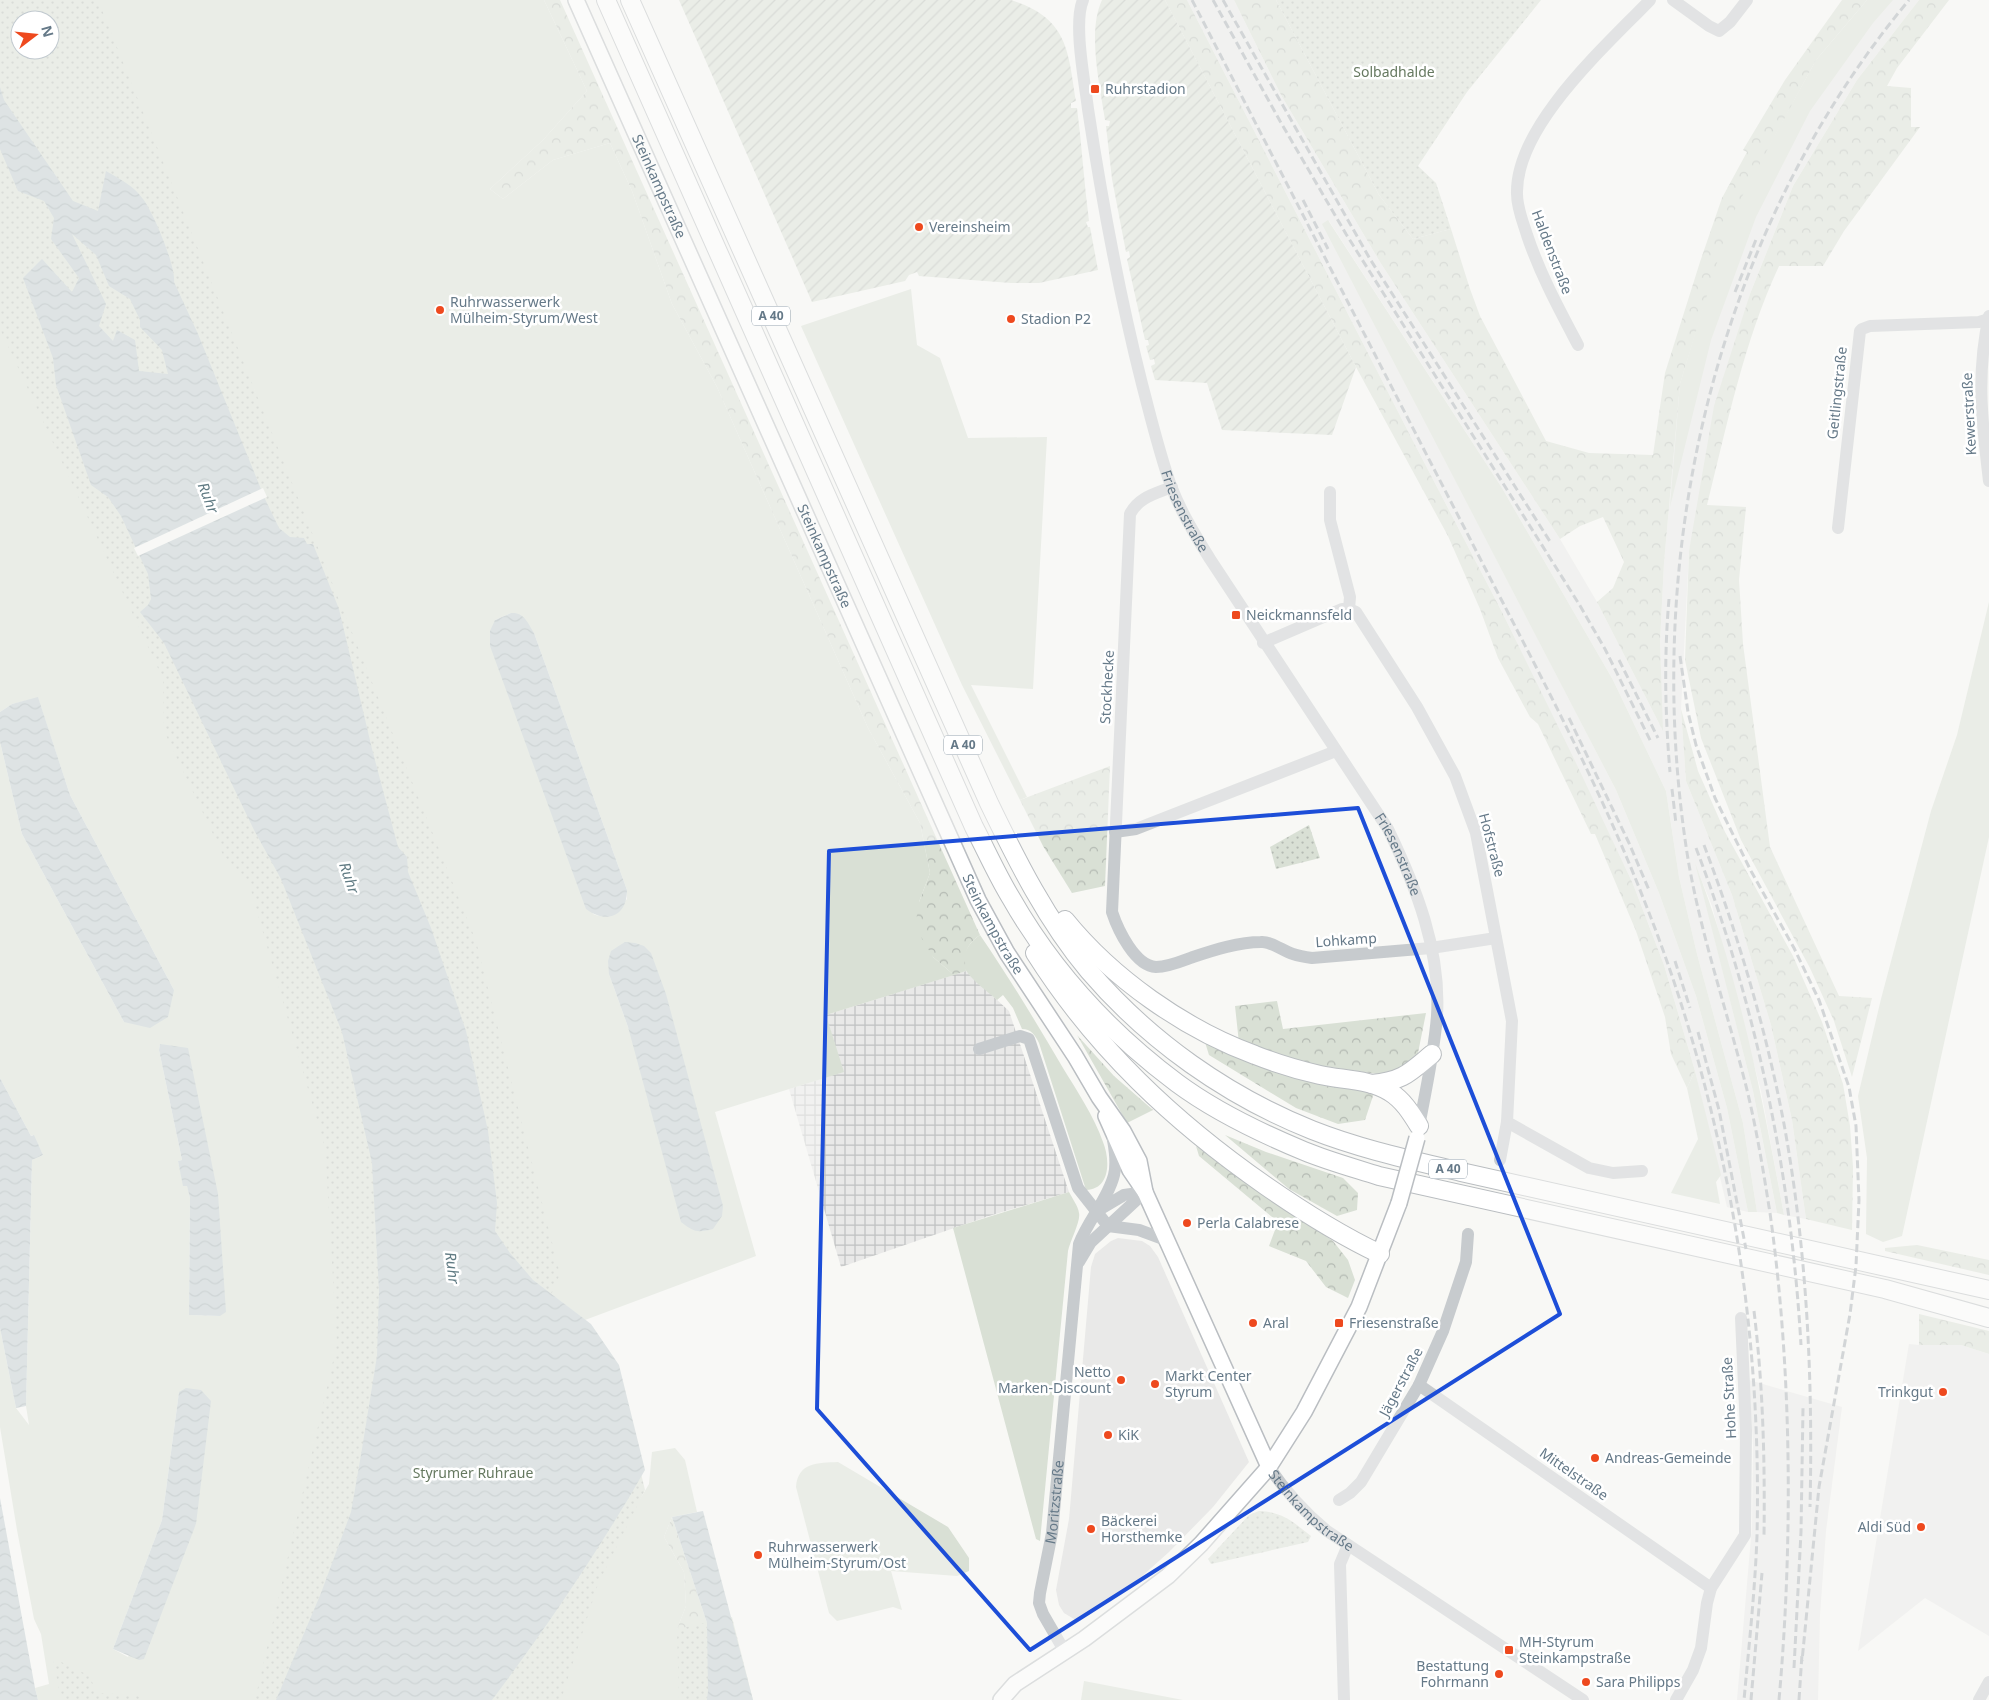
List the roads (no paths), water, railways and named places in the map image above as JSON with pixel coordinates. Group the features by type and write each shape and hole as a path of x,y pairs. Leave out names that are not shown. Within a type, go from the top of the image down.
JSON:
{"highway":[{"name":"A 40","path":"606,0 974,827 1011,898 1029,927 1071,985 1116,1033 1178,1084 1237,1119 1305,1152 1379,1176 1885,1289 1989,1318"},
{"name":"A 40","path":"630,0 989,803 1015,857 1052,920 1089,971 1134,1017 1191,1065 1248,1100 1312,1130 1381,1152 1461,1172 1989,1290"},
{"path":"1015,857 1077,935 1137,991 1187,1024 1254,1055 1319,1074 1372,1084 1388,1090 1398,1098 1418,1132"},
{"path":"1011,898 1028,943 1055,985 1107,1048 1154,1098 1231,1161 1286,1200 1380,1254"},
{"path":"1372,1084 1392,1082 1407,1075 1432,1054"}],"main road":[{"name":"Steinkampstraße","path":"576,0 978,900 1007,953 1075,1056 1099,1097 1123,1131 1139,1161 1145,1192"},
{"name":"Steinkampstraße","path":"1099,1097 1113,1134 1130,1170 1145,1192 1269,1468"},
{"name":"Friesenstraße","path":"1065,1652 1168,1576 1201,1544 1269,1468 1304,1412 1365,1294 1399,1203 1418,1132"},
{"path":"1001,1700 1015,1684 1065,1652"}],"street":[{"name":"Friesenstraße","path":"1083,0 1079,27 1086,91 1106,220 1132,347 1159,448 1172,487 1186,519 1263,643 1388,829 1409,872 1422,909 1431,948 1437,1015 1418,1132"},
{"name":"Haldenstraße","path":"1578,345 1544,279 1528,239 1518,207 1518,180 1529,146 1563,92 1650,0"},
{"path":"1673,0 1719,31 1730,22 1747,0"},
{"name":"Kewerstraße","path":"1989,318 1982,354 1980,392 1989,481"},
{"name":"Geitlingstraße","path":"1838,528 1860,331 1862,328 1870,326 1980,322 1989,318"},
{"name":"Stockhecke","path":"1112,912 1130,514 1136,504 1144,498 1172,487"},
{"path":"1263,643 1342,609 1349,609 1350,597 1330,520 1330,492"},
{"name":"Hofstraße","path":"1349,609 1356,612 1417,708 1455,776 1476,833 1512,1021 1507,1122 1500,1160"},
{"path":"1115,832 1136,829 1336,751"},
{"name":"Lohkamp","path":"1112,912 1117,927 1125,941 1140,959 1154,967 1168,965 1242,944 1263,941 1292,954 1312,958 1431,948 1496,938"},
{"path":"979,1050 1020,1036 1029,1039 1078,1188 1108,1226 1140,1230 1166,1240"},
{"path":"1507,1122 1589,1168 1612,1173 1642,1171"},
{"name":"Moritzstraße","path":"1065,1652 1043,1614 1039,1604 1040,1593 1052,1534 1079,1244 1114,1175 1116,1158 1113,1134"},
{"path":"1096,1212 1124,1195 1145,1192"},
{"name":"Moritzstraße","path":"1077,1264 1091,1242 1145,1192"},
{"name":"Jägerstraße","path":"1339,1500 1350,1493 1361,1482 1419,1385 1443,1331 1466,1262 1468,1234"},
{"name":"Hohe Straße","path":"1676,1700 1693,1670 1700,1648 1711,1588 1742,1541 1746,1528 1746,1430 1741,1318"},
{"name":"Mittelstraße","path":"1419,1385 1711,1588"},
{"name":"Steinkampstraße","path":"1269,1468 1283,1488 1305,1513 1348,1545 1583,1700"},
{"path":"1344,1700 1340,1564 1348,1545"},
{"path":"1979,1700 1989,1682"}],"water":[{"name":"Styrumer Ruhraue","path":"0,87 4,100 73,201 98,211 106,171 135,190 143,199 152,215 168,252 174,274 174,282 198,334 265,499 279,528 290,537 304,538 307,544 313,544 339,609 372,749 398,847 407,857 408,872 431,928 466,1031 488,1131 497,1203 495,1231 510,1253 533,1280 591,1324 619,1365 645,1470 572,1588 492,1700 276,1700 321,1593 351,1512 377,1356 379,1291 372,1163 342,1032 281,879 254,830 164,643 140,612 148,605 151,599 148,574 121,516 108,497 91,485 56,385 53,358 23,278 42,259 72,292 79,278 51,239 54,218 44,201 18,191 0,149","holes":["72,234 96,255 109,286 130,299 140,320 140,327 162,350 168,374 139,371 135,340 117,330 113,341 99,326 106,304"]},
{"path":"511,613 522,616 534,633 627,890 626,899 619,912 608,917 594,914 586,909 490,646 490,631 495,620"},
{"path":"38,697 70,795 174,990 168,1017 150,1028 124,1022 22,834 0,742 0,712 12,704"},
{"path":"625,942 644,946 651,953 666,994 723,1206 722,1216 713,1229 696,1231 681,1222 628,1027 609,974 608,961 611,951"},
{"path":"160,1044 188,1048 218,1194 226,1312 220,1316 189,1315 190,1198 187,1186 183,1186 178,1161 182,1160 159,1050"},
{"path":"0,1078 31,1136 34,1135 43,1155 32,1160 26,1406 16,1408 0,1328"},
{"path":"186,1388 201,1390 211,1401 196,1524 144,1659 139,1660 113,1649 162,1520 179,1392"},
{"path":"0,1498 35,1688 38,1700 0,1700"},
{"path":"703,1511 753,1700 707,1700 707,1623 672,1517"}],"railway":[{"path":"1192,0 1536,666 1582,759 1604,805 1644,900 1679,997 1699,1063 1723,1163 1740,1255 1751,1348 1757,1442 1757,1536 1744,1700"},
{"path":"1213,0 1280,121 1346,234 1579,604 1605,649 1651,742"},
{"path":"1223,0 1370,259 1551,543"},
{"path":"1779,1700 1784,1640 1788,1518 1788,1456 1783,1333 1770,1213 1753,1114 1707,943 1688,859 1676,746 1675,632 1685,518 1707,406 1740,296 1785,191 1841,92 1909,0"},
{"path":"1303,200 1328,249"},
{"path":"1735,292 1757,237"},
{"path":"1669,599 1666,685 1670,772"},
{"path":"1680,656 1688,712 1696,745 1715,798 1751,871 1794,948 1819,1000 1849,1087 1856,1126 1859,1200 1856,1266 1850,1314 1819,1487 1802,1661"},
{"path":"1619,660 1658,738"},
{"path":"1569,718 1629,843 1649,890"},
{"path":"1672,789 1676,824"},
{"path":"1704,845 1740,948 1760,1018 1777,1088 1792,1171 1807,1315 1811,1459 1810,1507"},
{"path":"1696,848 1718,908 1737,969 1768,1092 1789,1218 1801,1345"},
{"path":"1675,961 1690,1008"},
{"path":"1698,1032 1719,1110 1746,1249"},
{"path":"1754,1311 1763,1423 1764,1536"},
{"path":"1794,1668 1801,1532 1803,1408"},
{"path":"1751,1700 1762,1573"},
{"path":"1799,1700 1802,1654"}],"place":[{"name":"Ruhrstadion","path":"1095,89"},
{"name":"Vereinsheim","path":"919,227"},
{"name":"Ruhrwasserwerk Mülheim-Styrum/West","path":"440,310"},
{"name":"Stadion P2","path":"1011,319"},
{"name":"Neickmannsfeld","path":"1236,615"},
{"name":"Perla Calabrese","path":"1187,1223"},
{"name":"Aral","path":"1253,1323"},
{"name":"Friesenstraße","path":"1339,1323"},
{"name":"Netto Marken-Discount","path":"1121,1380"},
{"name":"Markt Center Styrum","path":"1155,1384"},
{"name":"Trinkgut","path":"1943,1392"},
{"name":"KiK","path":"1108,1435"},
{"name":"Andreas-Gemeinde","path":"1595,1458"},
{"name":"Aldi Süd","path":"1921,1527"},
{"name":"Bäckerei Horsthemke","path":"1091,1529"},
{"name":"Ruhrwasserwerk Mülheim-Styrum/Ost","path":"758,1555"},
{"name":"MH-Styrum Steinkampstraße","path":"1509,1650"},
{"name":"Bestattung Fohrmann","path":"1499,1674"},
{"name":"Sara Philipps","path":"1586,1682"}],"park label":[{"name":"Solbadhalde","path":"1394,72"}],"water label":[{"name":"Ruhr","path":"208,498"},
{"name":"Ruhr","path":"349,878"},
{"name":"Ruhr","path":"452,1268"}]}
